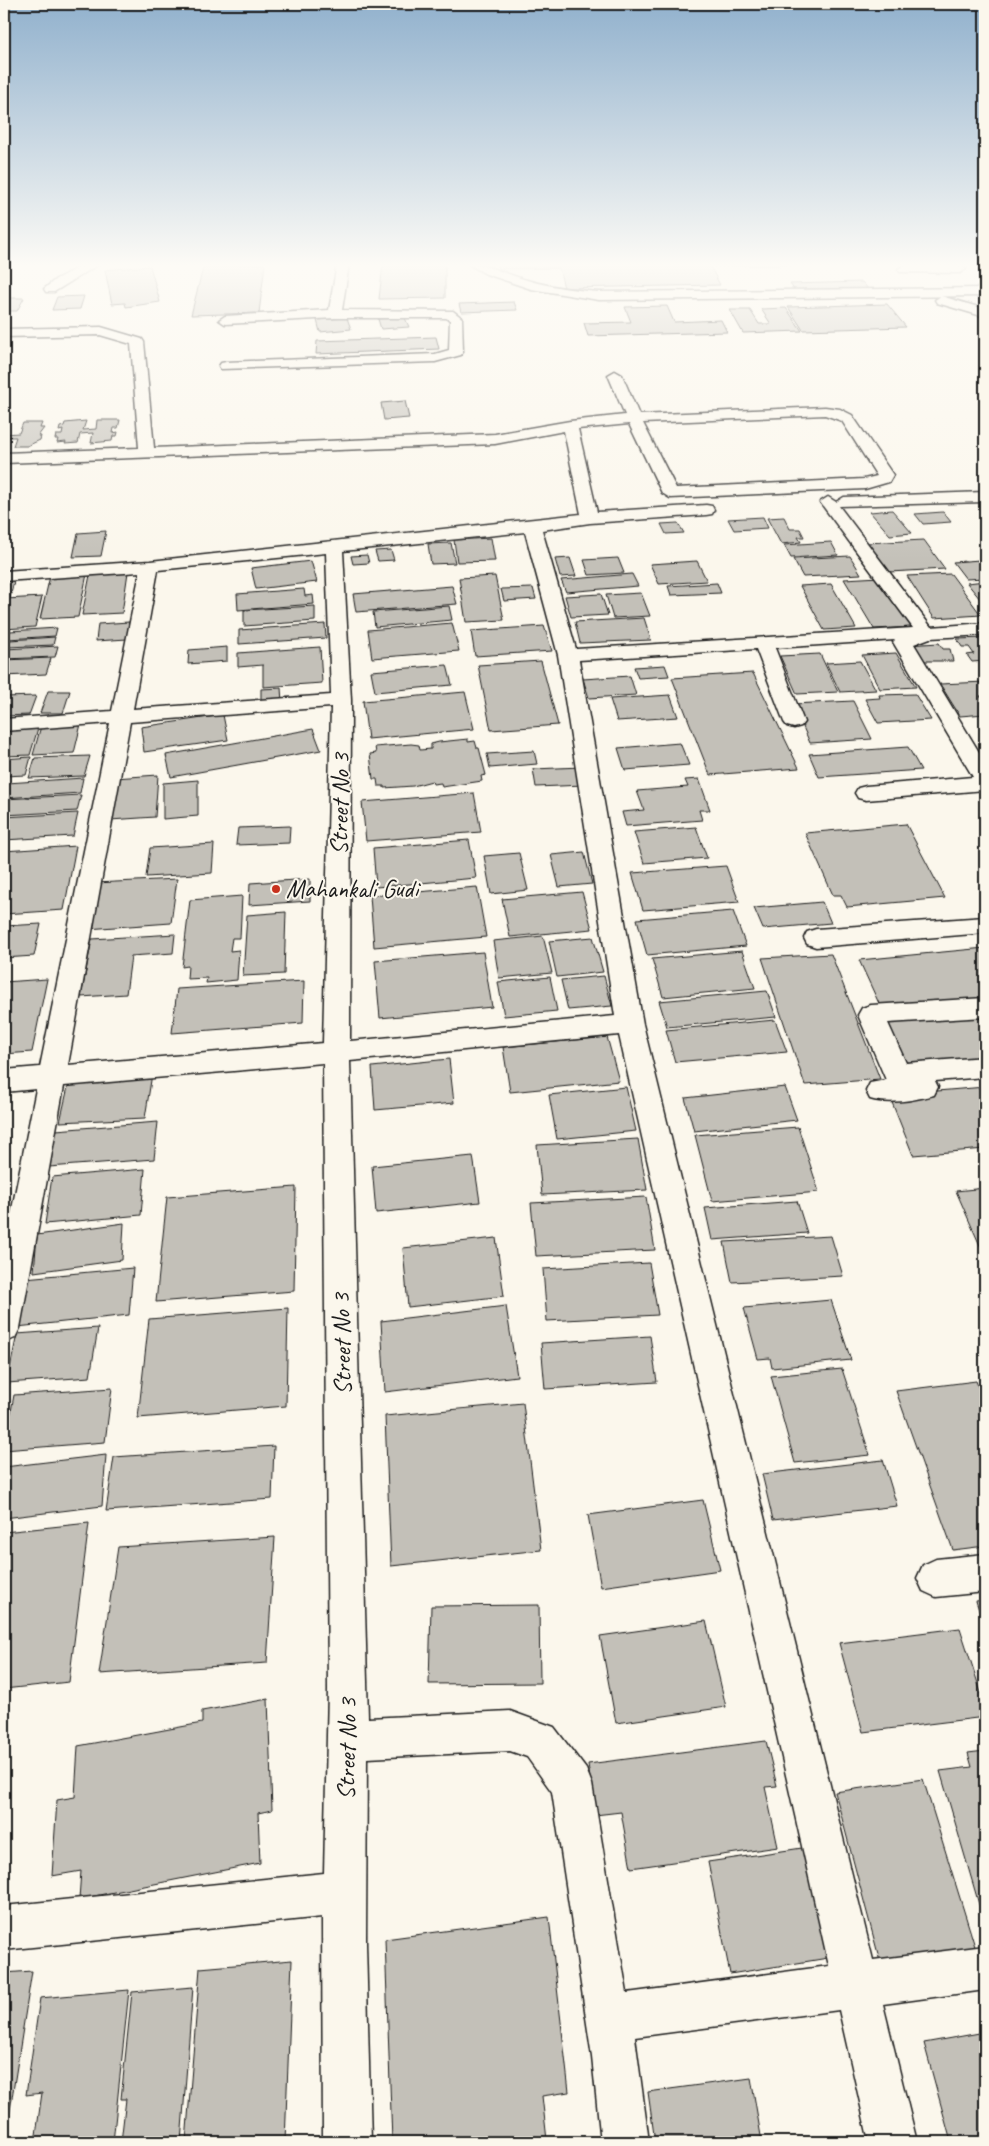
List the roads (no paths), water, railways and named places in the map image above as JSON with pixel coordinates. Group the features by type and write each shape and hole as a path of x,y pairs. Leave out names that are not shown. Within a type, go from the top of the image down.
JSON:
{"street":[{"path":"139,364 147,453"},
{"path":"226,366 274,364"},
{"path":"4,458 495,439 570,425 634,420 835,412 847,418 885,475 883,480 865,484 674,494 669,490 634,420 615,375"},
{"path":"570,425 590,518"},
{"path":"808,504 978,497 985,513"},
{"path":"828,502 926,633"},
{"path":"4,576 150,566 532,526 590,518 719,509"},
{"path":"532,526 568,655 630,1024 893,2142"},
{"name":"Street No 3","path":"334,546 341,700 336,1052 348,1689 345,1893 347,2142"},
{"path":"4,1328 150,566"},
{"path":"568,655 985,629"},
{"path":"866,793 985,781 903,642 926,633"},
{"path":"763,643 794,722"},
{"path":"4,725 341,700"},
{"path":"816,938 985,925"},
{"path":"985,1007 871,1015 896,1074 985,1067"},
{"path":"4,1081 630,1024"},
{"path":"880,1091 985,1082"},
{"path":"936,1578 985,1573"},
{"path":"347,1739 510,1731 540,1741 571,1784 609,2018 625,2142"},
{"path":"4,1928 345,1893"},
{"path":"609,2018 985,1968"}],"place":[{"name":"Mahankali Gudi","path":"276,889"}]}
